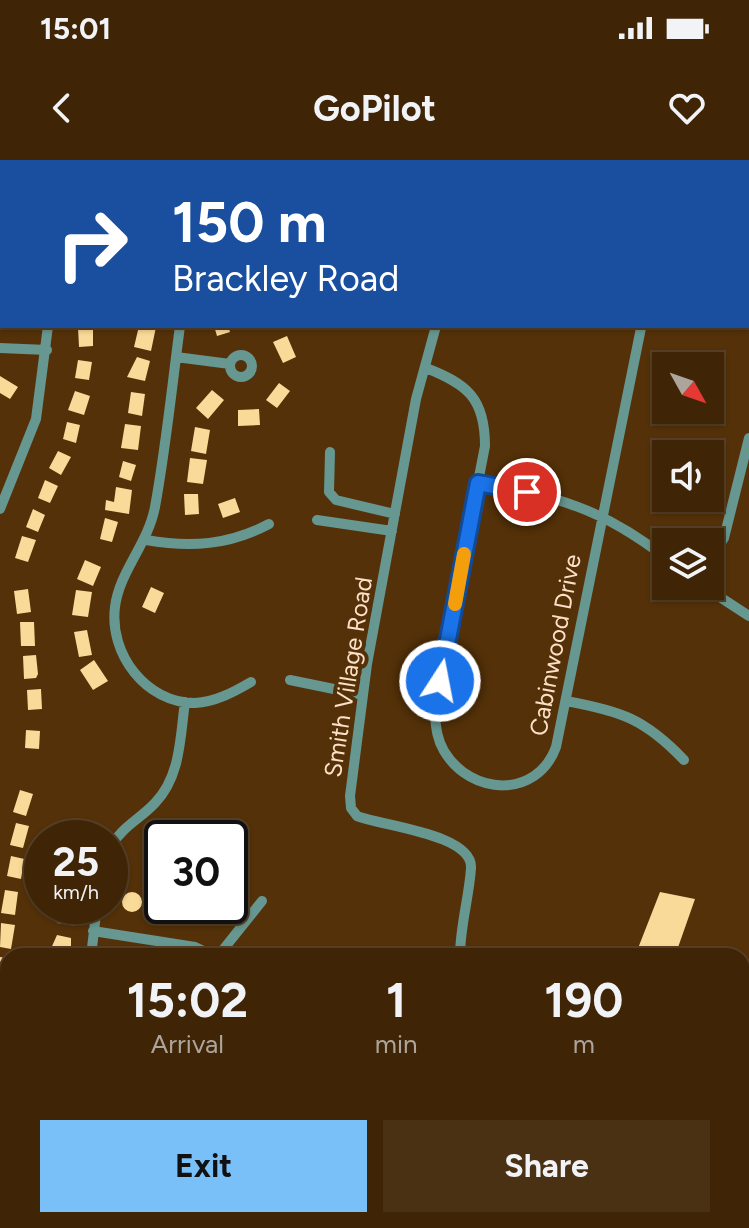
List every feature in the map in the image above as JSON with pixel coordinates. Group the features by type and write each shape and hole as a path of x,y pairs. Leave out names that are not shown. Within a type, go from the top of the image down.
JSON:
{"street":[{"path":"0,509 36,419 48,328"},
{"path":"180,328 155,508 146,540 123,580 115,605 114,626 119,648 132,671 151,688 174,700 185,702 224,697 251,682"},
{"name":"Smith Village Road","path":"436,328 416,399 363,695 351,808 368,820 428,834 463,850 471,864 461,948"},
{"name":"Cabinwood Drive","path":"426,368 455,379 478,403 485,424 478,483 434,709 437,738 445,754 461,770 487,782 517,785 532,781 550,763 566,701 641,328"},
{"path":"0,348 47,350"},
{"path":"176,357 230,364"},
{"path":"724,538 744,488 749,438"},
{"path":"330,452 329,492 336,500 395,514"},
{"path":"478,483 552,496 601,515 652,549"},
{"path":"317,520 392,531"},
{"path":"146,540 206,545 251,533 269,524"},
{"path":"724,600 749,616"},
{"path":"290,680 363,695"},
{"path":"566,701 614,710 638,720 659,734 684,760"},
{"path":"128,824 155,804 172,781 185,702"},
{"path":"223,948 262,901"},
{"path":"92,948 94,924"},
{"path":"93,931 197,948"}],"building":[{"path":"78,328 93,328 93,346 79,347"},
{"path":"139,328 156,328 151,351 134,347"},
{"path":"215,328 229,328 230,332 217,336"},
{"path":"287,336 296,357 283,363 273,342"},
{"path":"137,357 150,361 145,381 127,377"},
{"path":"78,360 92,362 89,380 75,378"},
{"path":"0,376 18,387 10,399 0,393"},
{"path":"279,383 290,391 277,408 266,400"},
{"path":"212,390 224,400 208,419 196,408"},
{"path":"75,391 90,396 84,415 68,410"},
{"path":"131,392 145,394 142,416 128,413"},
{"path":"259,409 260,425 238,426 238,410"},
{"path":"67,422 80,425 76,443 63,439"},
{"path":"125,424 141,426 138,450 121,448"},
{"path":"195,427 210,430 206,454 191,451"},
{"path":"58,451 71,457 61,475 49,468"},
{"path":"190,458 207,460 203,484 187,482"},
{"path":"123,461 136,465 131,481 119,477"},
{"path":"45,480 58,486 50,503 38,498"},
{"path":"116,487 132,490 129,514 105,510 106,500 114,502"},
{"path":"184,494 198,494 199,514 185,515"},
{"path":"235,498 240,512 223,518 218,504"},
{"path":"33,509 45,515 38,532 26,527"},
{"path":"105,518 118,522 112,542 100,539"},
{"path":"22,536 36,540 28,562 15,558"},
{"path":"85,560 101,567 93,586 77,579"},
{"path":"151,587 164,593 155,613 142,607"},
{"path":"28,589 31,612 17,614 14,591"},
{"path":"76,590 92,592 88,617 72,615"},
{"path":"20,622 34,622 35,646 21,646"},
{"path":"87,630 92,655 79,657 74,632"},
{"path":"36,655 36,678 24,679 23,656"},
{"path":"94,660 108,681 93,690 80,670"},
{"path":"41,689 42,709 28,710 27,690"},
{"path":"26,730 40,731 39,749 25,748"},
{"path":"20,790 33,794 26,816 13,812"},
{"path":"16,823 24,825 23,848 10,845"},
{"path":"11,856 24,859 21,879 7,876"},
{"path":"5,890 18,892 15,915 1,913"},
{"path":"660,892 695,899 678,948 638,948"},
{"path":"128,893 136,893 141,898 139,909 128,911"},
{"path":"1,923 15,925 11,948 0,947"},
{"path":"57,935 71,938 71,948 51,948"}],"slow traffic":[{"path":"455,604 464,554"}],"route":[{"path":"440,681 478,483 527,492"}]}
